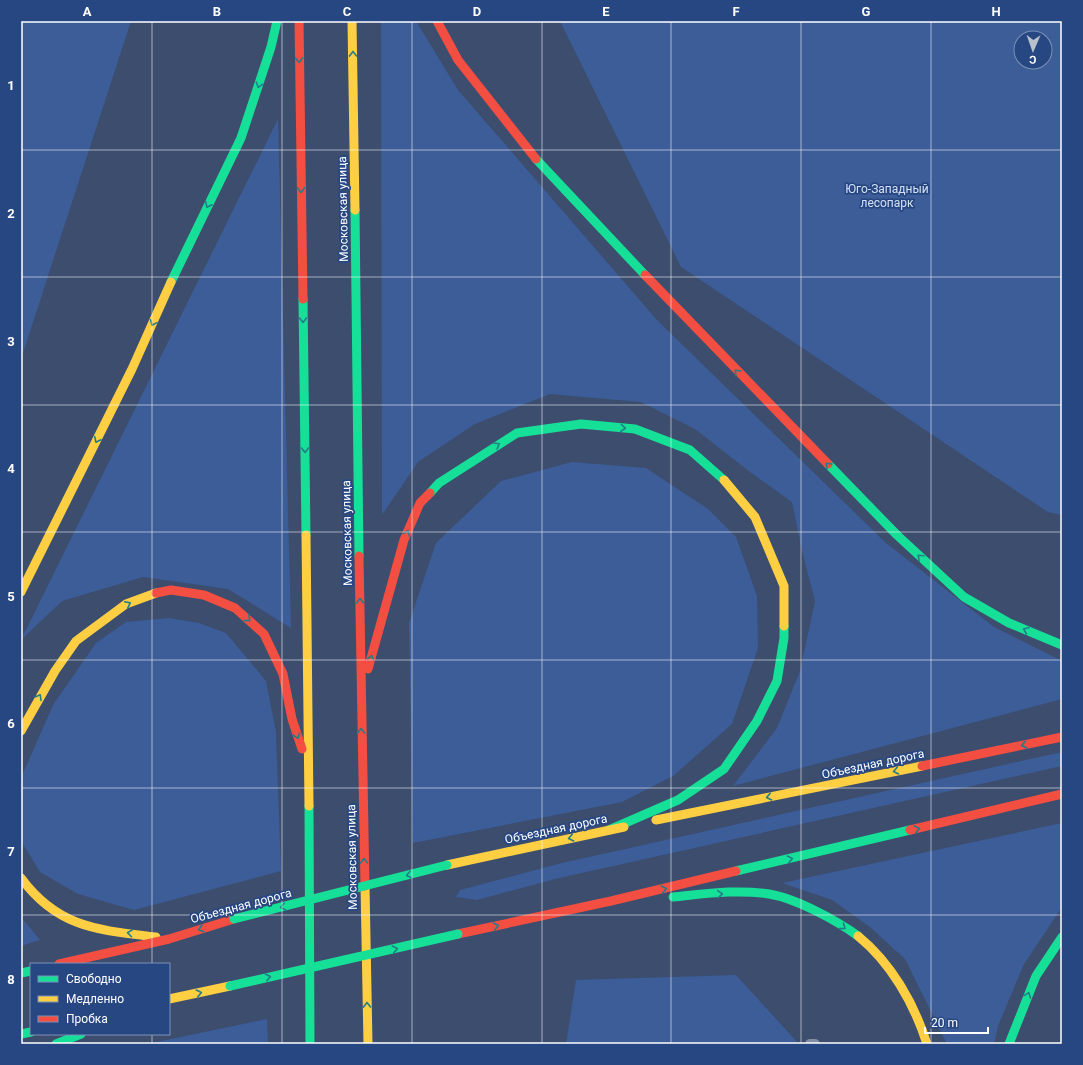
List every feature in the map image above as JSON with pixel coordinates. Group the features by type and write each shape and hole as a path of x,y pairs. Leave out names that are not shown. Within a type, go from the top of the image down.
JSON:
{"main road":[{"path":"21,592 132,369 182,258 241,138 271,47 276,21"},
{"path":"299,21 309,770 310,1044"},
{"name":"Московская улица","path":"352,21 361,695 368,1044"},
{"path":"437,21 458,60 539,163 654,285 898,535 964,597 1009,623 1062,645"},
{"path":"361,695 404,540 420,504 439,483 517,433 581,424 636,429 690,450 724,479 755,517 784,586 784,638 777,681 757,721 724,769 678,800 609,830"},
{"path":"21,731 55,671 76,641 126,604 156,593 171,590 204,595 235,608 264,634 284,674 292,719 309,770"},
{"name":"Объездная дорога","path":"63,963 169,939 234,919 447,865 609,830 1062,737"},
{"path":"170,999 612,901 1062,794"},
{"path":"21,878 40,902 65,918 94,928 169,939"},
{"path":"612,901 728,894 767,894 802,906 837,923 871,947 903,989 922,1027 927,1044"},
{"path":"1009,1044 1036,976 1062,937"},
{"path":"56,1044 78,1035"}],"lane":[{"path":"810,1044 816,1044"}],"green space":[{"path":"21,21 131,21 21,359"},
{"path":"381,21 416,21 458,90 657,320 886,543 994,627 1062,661 1062,699 733,786 777,728 800,671 815,601 802,551 792,502 750,472 695,429 641,402 550,394 475,424 418,462 382,515"},
{"name":"Юго-Западный лесопарк","path":"560,21 1062,21 1062,515 1048,512 681,267"},
{"path":"278,119 291,628 228,589 143,577 62,601 21,640"},
{"path":"572,462 646,468 708,509 736,537 757,596 758,648 732,724 673,776 622,802 413,843 409,623 436,543 501,481"},
{"path":"169,618 199,623 226,633 266,681 276,732 281,871 134,910 78,894 40,872 21,841 21,778 53,705 96,643 126,622"},
{"path":"1062,752 1062,766 555,879 477,900 456,897 460,890 562,863"},
{"path":"1062,823 1062,907 1024,964 998,1026 994,1044 947,1044 905,959 870,927 832,900 782,883"},
{"path":"21,917 40,940 21,946"},
{"path":"736,975 799,1044 566,1044 576,980"},
{"path":"267,1019 268,1044 147,1044"}],"traffic: fast":[{"path":"171,282 241,138 271,47 277,21"},
{"path":"536,159 645,275"},
{"path":"355,210 359,556"},
{"path":"303,299 306,535"},
{"path":"430,493 439,483 517,433 581,424 635,429 690,450 724,480"},
{"path":"828,464 897,535 964,597 1009,623 1062,645"},
{"path":"609,830 678,800 724,769 757,721 777,681 784,638 784,626"},
{"path":"309,806 310,1044"},
{"path":"736,871 910,830"},
{"path":"234,919 447,865"},
{"path":"673,897 733,892 779,896 815,910 858,936"},
{"path":"230,986 458,934"},
{"path":"1009,1044 1036,976 1062,937"},
{"path":"21,973 30,971"},
{"path":"21,1034 30,1032"},
{"path":"56,1044 78,1035"}],"traffic: slow":[{"path":"352,21 355,210"},
{"path":"21,592 132,369 171,282"},
{"path":"724,480 755,517 784,586 784,626"},
{"path":"306,535 309,806"},
{"path":"21,731 55,671 76,641 126,604 156,593"},
{"path":"656,820 922,766"},
{"path":"447,865 624,827"},
{"path":"21,878 35,895 50,907 65,917 81,924 116,932 156,937"},
{"path":"365,886 368,1044"},
{"path":"858,936 881,958 900,985 922,1029 927,1044"},
{"path":"170,999 230,986"}],"traffic: jam":[{"path":"299,21 303,299"},
{"path":"437,21 458,60 536,159"},
{"path":"645,275 828,464"},
{"path":"368,669 404,540 420,503 430,493"},
{"path":"359,556 365,886"},
{"path":"156,593 171,590 204,595 235,608 264,634 283,674 292,719 302,749"},
{"path":"922,766 1062,737"},
{"path":"910,830 1062,794"},
{"path":"458,934 611,901 736,871"},
{"path":"63,963 169,939 234,919"}]}
